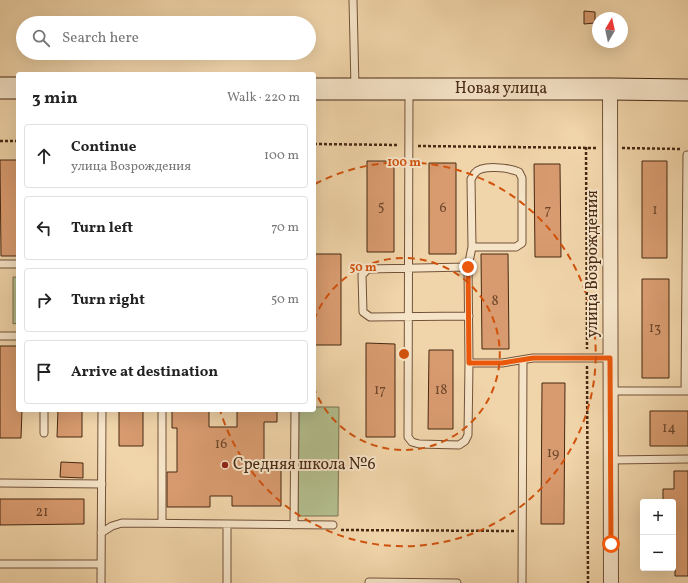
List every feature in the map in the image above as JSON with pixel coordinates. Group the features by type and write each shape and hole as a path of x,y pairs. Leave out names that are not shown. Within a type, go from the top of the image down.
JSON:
{"street":[{"path":"0,88 16,88"},
{"name":"Новая улица","path":"316,88 688,90"},
{"name":"улица Возрождения","path":"610,89 611,583"}],"lane":[{"path":"353,0 355,88"},
{"path":"409,88 408,437 412,442 419,444 459,445 465,441 468,435 468,267 472,247 472,179 475,172 482,168 510,168 519,172 522,178 522,243 516,247 472,247"},
{"path":"610,391 686,391 687,152"},
{"path":"0,264 16,264"},
{"path":"468,267 368,269 362,275 363,312 370,317 469,316"},
{"path":"0,336 16,336"},
{"path":"469,363 502,363 533,358 610,358"},
{"path":"522,583 523,360"},
{"path":"44,412 44,433"},
{"path":"101,583 102,412"},
{"path":"162,412 162,523"},
{"path":"294,525 295,412"},
{"path":"611,460 688,459"},
{"path":"0,484 102,484"},
{"path":"101,533 112,526 122,523 333,525"},
{"path":"227,524 227,583"},
{"path":"0,564 101,564"},
{"path":"369,582 456,583"}],"path":[{"path":"0,141 16,141"},
{"path":"316,144 610,148 687,152"},
{"path":"333,525 338,530 523,531"}],"green space":[{"path":"13,277 16,277 16,323 13,324"},
{"path":"316,407 339,407 338,516 298,516 299,412 316,412"}],"building":[{"path":"584,11 595,12 592,12 592,23 584,24"},
{"path":"0,160 16,160 16,256 1,256"},
{"path":"367,161 394,161 394,252 367,252"},
{"path":"642,161 667,161 667,258 642,258"},
{"path":"429,163 456,163 456,254 429,254"},
{"path":"534,164 560,164 561,257 535,257"},
{"path":"316,254 341,254 341,345 316,345"},
{"path":"481,254 508,254 509,349 482,349"},
{"path":"642,279 669,279 669,378 642,378"},
{"path":"366,343 395,344 395,437 366,437"},
{"path":"0,346 16,346 16,412 22,412 21,438 0,438"},
{"path":"429,350 453,350 453,429 428,429"},
{"path":"542,383 565,383 564,524 541,524"},
{"path":"650,411 688,411 688,446 650,446"},
{"path":"58,412 82,412 82,437 57,437"},
{"path":"119,412 143,412 143,446 119,446"},
{"path":"172,412 209,412 209,427 237,427 237,412 277,412 277,422 264,422 264,469 281,469 281,506 232,506 232,496 210,496 210,507 167,507 167,472 177,472 177,428 172,428"},
{"path":"61,462 83,463 83,478 60,477"},
{"path":"674,471 688,471 688,576 675,576 676,499 663,499 663,489 674,489"},
{"path":"0,499 84,499 84,524 0,525"}],"place":[{"name":"Средняя школа №6","path":"225,465"}],"route":[{"path":"468,267 469,363 502,363 533,358 610,358 611,544"}]}
